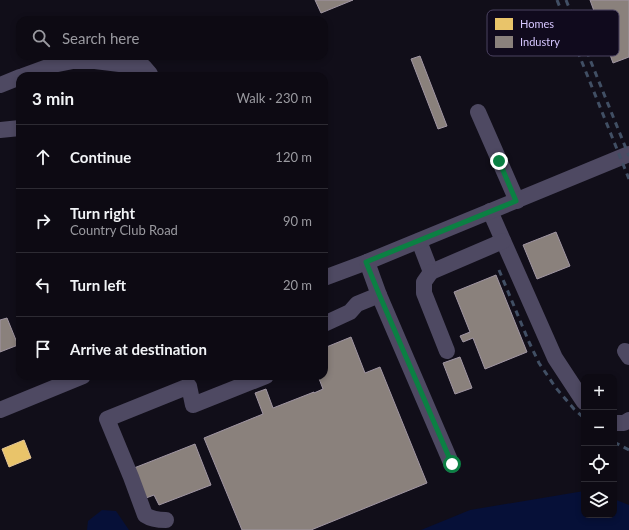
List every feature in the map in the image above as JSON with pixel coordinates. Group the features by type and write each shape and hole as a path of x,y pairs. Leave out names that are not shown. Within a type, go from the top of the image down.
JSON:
{"street":[{"path":"34,72 53,65 72,61 95,61 144,68 148,72"},
{"path":"0,85 16,79"},
{"path":"478,112 516,201"},
{"path":"0,130 16,128"},
{"path":"328,276 419,241 629,154"},
{"path":"490,211 555,358 581,398"},
{"path":"419,241 431,272"},
{"path":"447,351 424,293 424,282 431,272 503,241"},
{"path":"366,262 452,464"},
{"path":"328,322 350,312 357,304 379,294"},
{"path":"0,410 74,380"},
{"path":"166,520 156,520 144,515 131,477 107,418 189,386 193,405 256,380"},
{"path":"617,423 624,423 629,420"}],"water":[{"path":"581,492 581,518 617,518 617,500 629,505 629,530 421,530 470,510"},
{"path":"102,510 116,511 129,530 87,530 88,521"}],"building: Homes":[{"path":"24,440 31,458 9,467 2,449"}],"building: Industry":[{"path":"315,0 353,0 321,13"},
{"path":"590,0 629,0 629,57 613,63 610,56 619,56 619,10 594,10"},
{"path":"420,56 447,126 438,129 411,59"},
{"path":"556,232 570,266 537,279 523,245"},
{"path":"496,275 527,352 485,369 473,338 463,342 460,336 470,332 454,292"},
{"path":"7,318 16,340 16,346 0,352 0,320"},
{"path":"351,337 365,373 380,367 427,483 311,530 242,530 204,438 263,414 255,393 266,389 273,408 323,389 320,380 328,380 328,346"},
{"path":"460,357 472,388 455,394 443,363"},
{"path":"195,444 211,485 159,505 154,495 146,498 134,468"}],"railway":[{"path":"557,0 561,10"},
{"path":"566,0 570,10"},
{"path":"580,56 629,179"},
{"path":"589,56 629,156"},
{"path":"499,270 539,363 556,388 581,415"},
{"path":"617,444 629,450"}],"route":[{"path":"452,464 366,262 516,201 499,161"}]}
